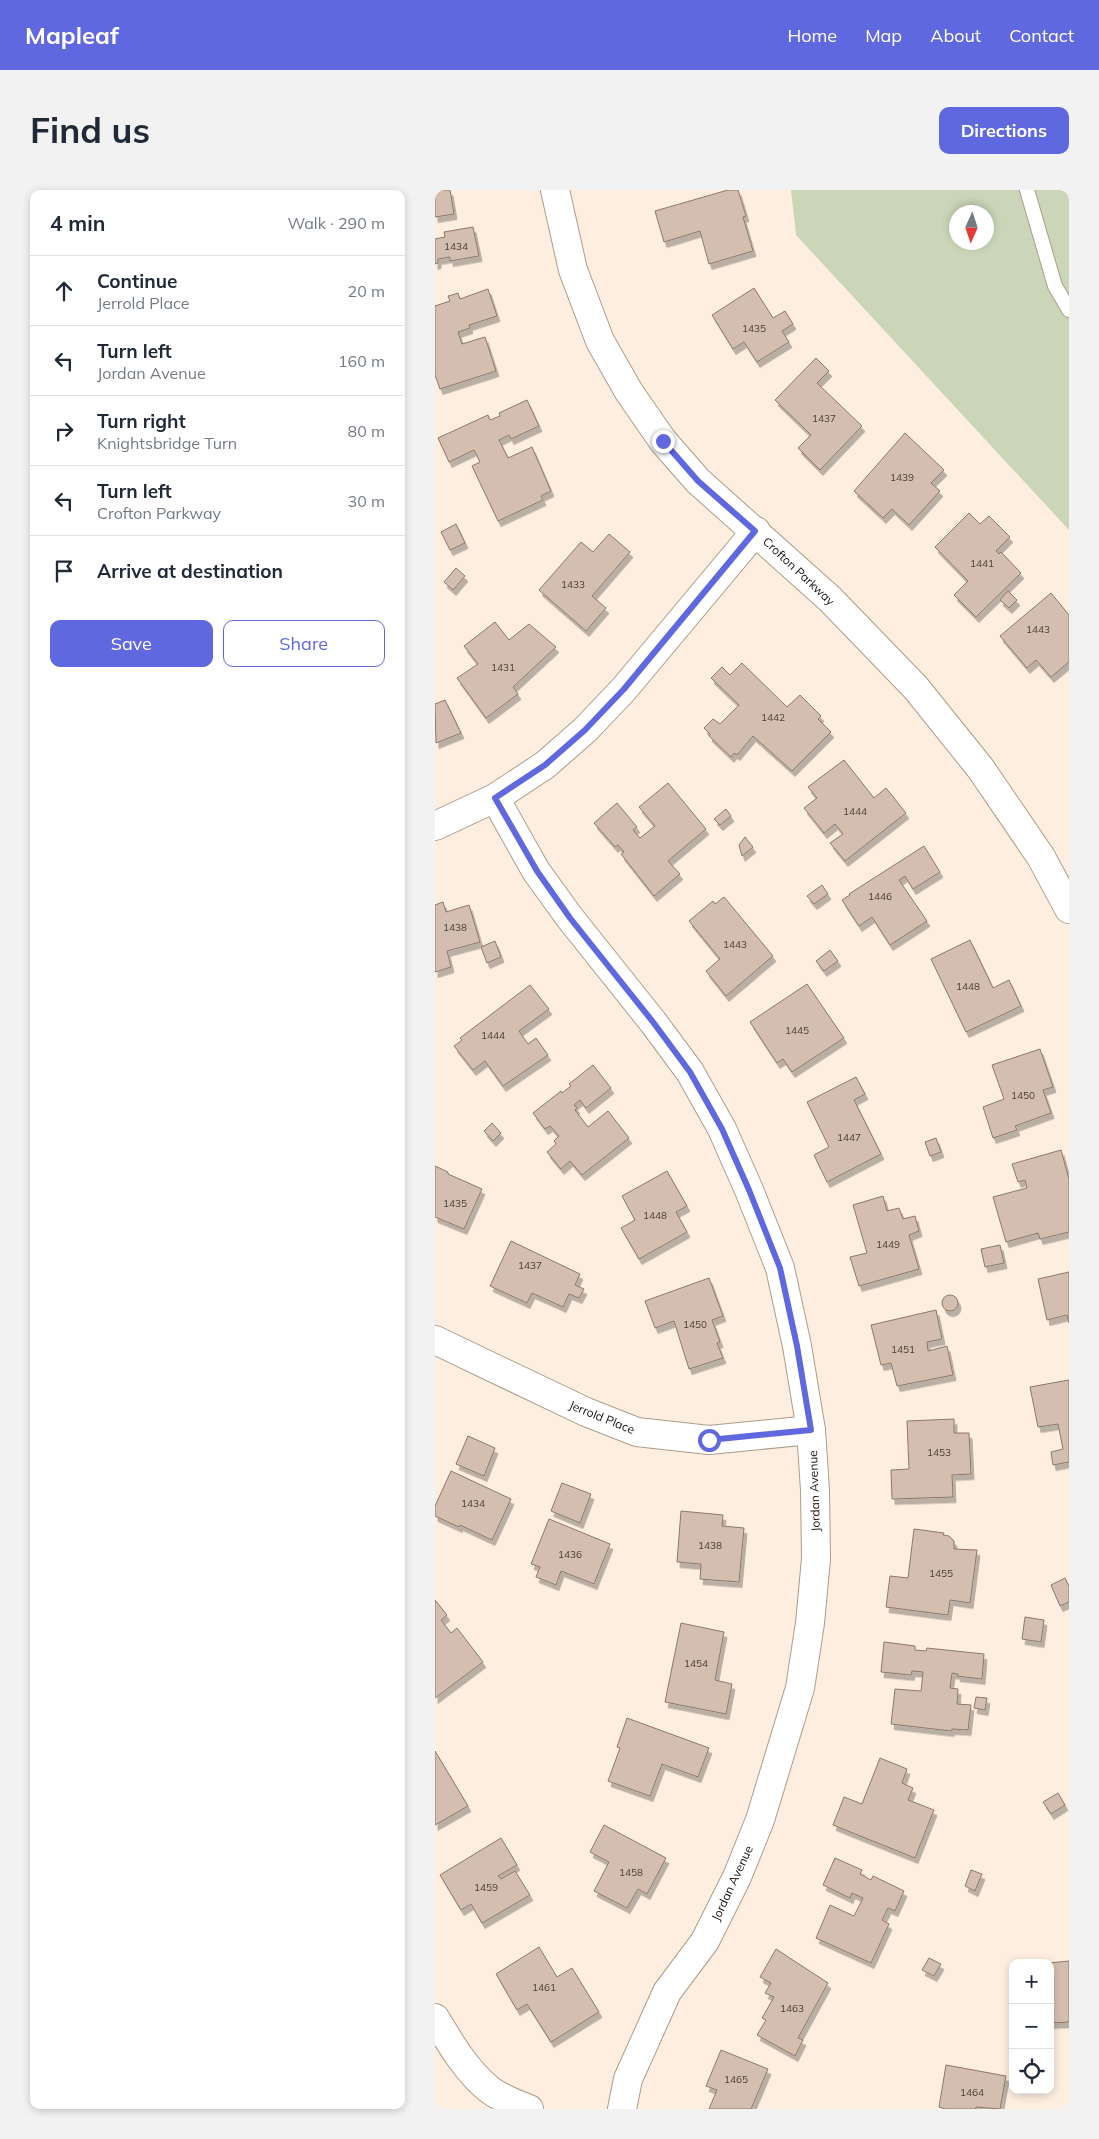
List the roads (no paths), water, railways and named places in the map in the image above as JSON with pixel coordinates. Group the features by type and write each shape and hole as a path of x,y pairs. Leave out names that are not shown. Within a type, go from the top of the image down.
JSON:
{"street":[{"name":"Crofton Parkway","path":"555,190 573,270 600,341 629,392 663,441 698,481 830,599 915,688 981,769 1041,858 1069,909"},
{"path":"435,826 495,798 545,765 585,730 624,689 755,531"},
{"name":"Jordan Avenue","path":"495,798 537,871 570,918 653,1022 690,1072 722,1129 780,1268 797,1346 811,1430 815,1490 816,1559 810,1623 800,1688 760,1820 737,1877 705,1941 667,1992 628,2079 622,2109"},
{"name":"Jerrold Place","path":"435,1340 586,1412 637,1432 709,1440 811,1430"},
{"path":"435,2018 469,2068 490,2090 513,2103 529,2109"}],"lane":[{"path":"1027,190 1055,286 1069,310"}]}
